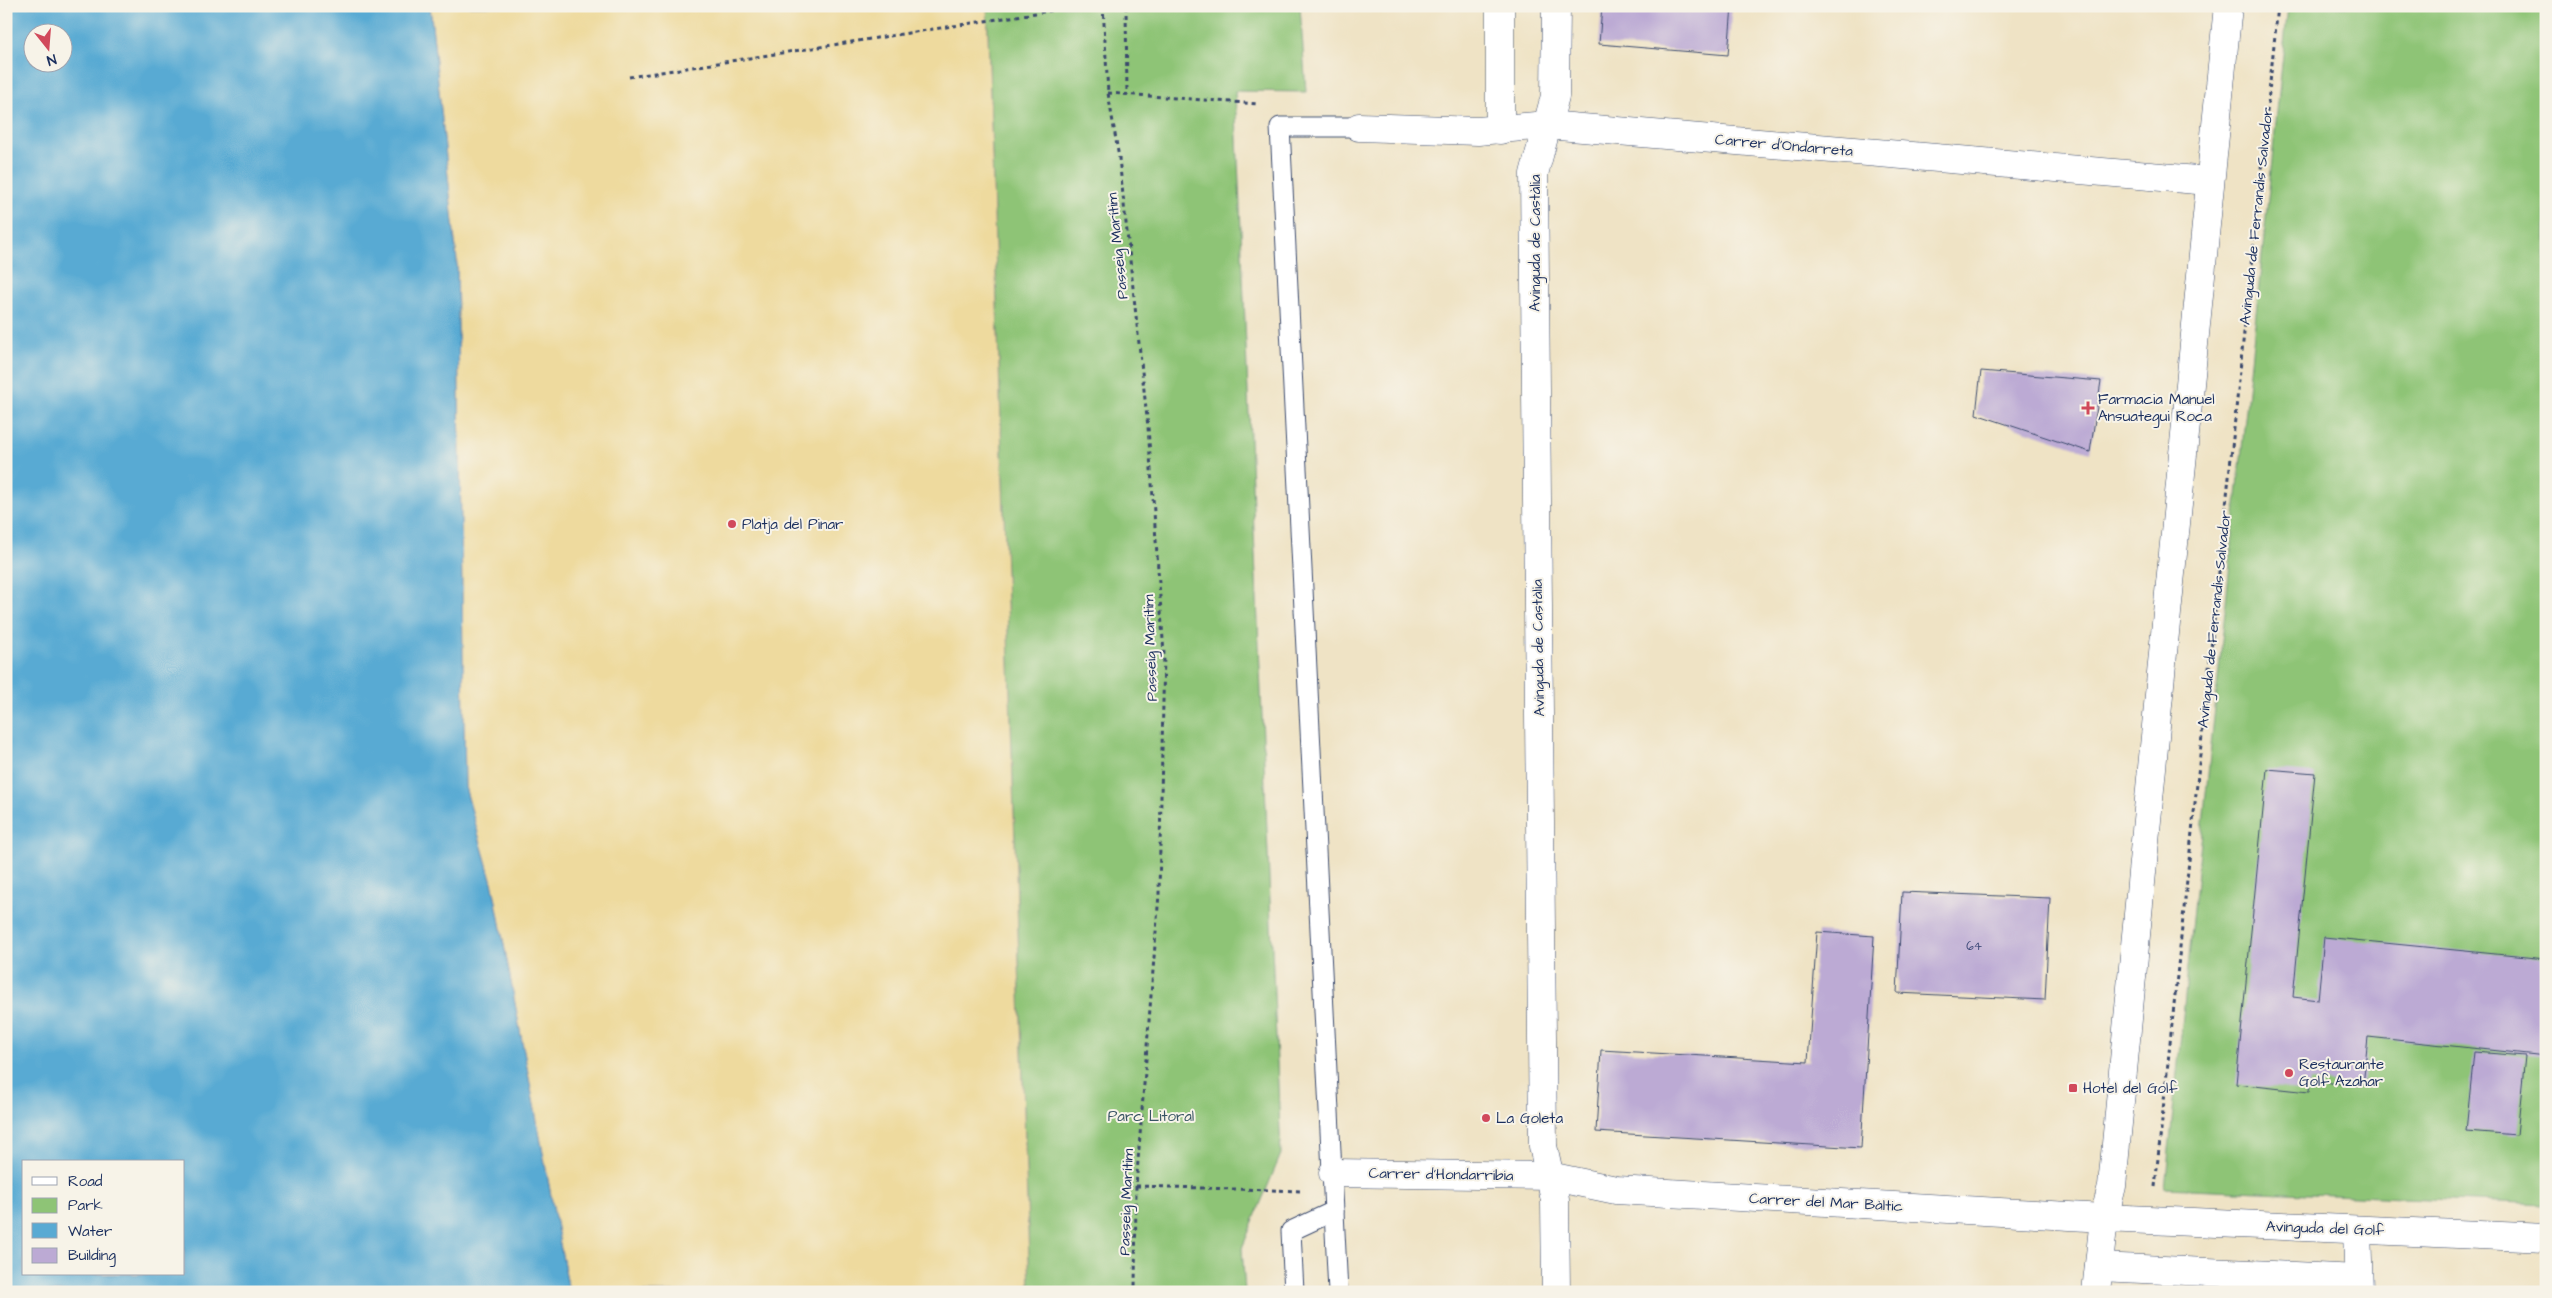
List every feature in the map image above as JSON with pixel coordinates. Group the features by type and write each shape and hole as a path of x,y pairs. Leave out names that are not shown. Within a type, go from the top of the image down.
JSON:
{"street":[{"path":"1500,6 1500,130"},
{"name":"Avinguda de Castàlia","path":"1556,6 1555,96 1534,174 1543,1146 1554,1200 1556,1292"},
{"path":"2228,6 2209,181 2112,1186 2104,1218 2098,1279 2358,1285 2357,1230"},
{"name":"Carrer d'Ondarreta","path":"1358,127 1478,131 1547,125 2209,181"},
{"name":"Carrer d'Hondarribia","path":"1333,1172 1549,1176"},
{"name":"Carrer del Mar Bàltic","path":"1549,1176 1616,1190 2104,1218"},
{"name":"Avinguda del Golf","path":"2104,1218 2546,1238"}],"lane":[{"path":"1338,1292 1280,127 1358,127"},
{"path":"1294,1292 1291,1232 1334,1211"}],"path":[{"path":"629,77 1080,6"},
{"name":"Passeig Marítim","path":"1103,6 1108,93 1119,158 1148,427 1164,654 1159,894 1136,1186 1135,1292"},
{"path":"1126,6 1126,95"},
{"name":"Avinguda de Ferrandis Salvador","path":"2112,1186 2155,1188 2278,6"},
{"path":"1108,93 1260,104"},
{"path":"714,1290 725,1292"}],"green space":[{"name":"Parc Litoral","path":"987,6 1300,6 1306,92 1235,91 1281,1154 1242,1248 1245,1292 1030,1292"},
{"path":"2288,6 2546,6 2546,1204 2165,1188"}],"sand":[{"name":"Platja del Pinar","path":"430,6 987,6 1030,1292 569,1292 493,886 465,787 457,261"}],"water":[{"path":"6,6 430,6 457,261 465,787 493,886 569,1292 6,1292"}],"building":[{"path":"1602,6 1732,6 1728,55 1599,44"},
{"path":"1981,371 2101,381 2090,452 1976,414"},
{"path":"2267,769 2315,773 2293,997 2318,1000 2324,937 2546,959 2546,1056 2368,1037 2363,1086 2310,1081 2309,1092 2236,1084"},
{"path":"1902,892 2050,898 2045,1000 1897,993"},
{"path":"1817,932 1874,936 1861,1148 1596,1132 1601,1050 1808,1062"},
{"path":"2474,1052 2525,1056 2517,1135 2466,1131"}],"place":[{"name":"Farmacia Manuel Ansuategui Roca","path":"2088,408"},
{"name":"Platja del Pinar","path":"732,524"},
{"name":"Restaurante Golf Azahar","path":"2289,1073"},
{"name":"Hotel del Golf","path":"2073,1088"},
{"name":"La Goleta","path":"1486,1118"}]}
